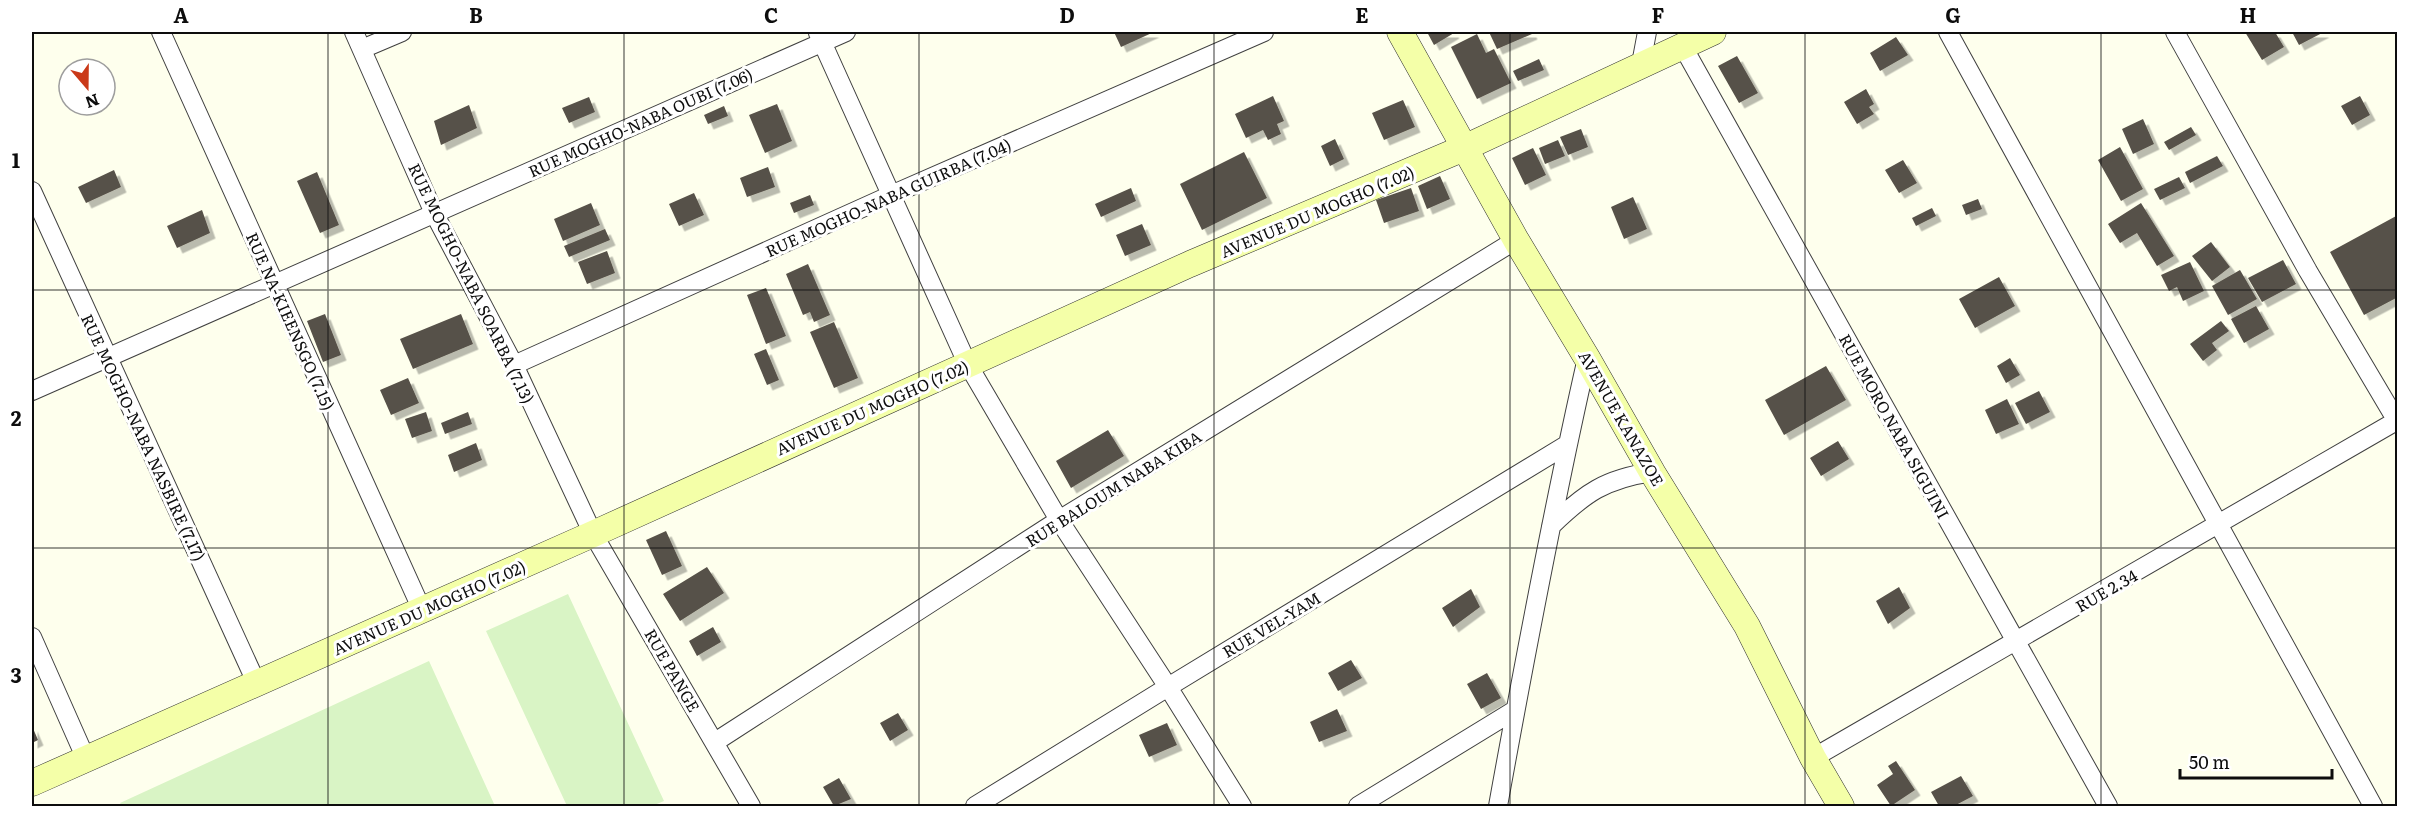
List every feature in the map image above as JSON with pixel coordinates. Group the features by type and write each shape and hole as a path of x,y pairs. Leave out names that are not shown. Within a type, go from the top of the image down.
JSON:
{"main road":[{"name":"AVENUE KANAZOE","path":"1400,32 1516,240 1652,472 1747,626 1813,758 1841,807"},
{"name":"AVENUE DU MOGHO (7.02)","path":"32,783 593,534 1190,264 1464,148 1713,32"}],"street":[{"name":"RUE NA-KIEENSGO (7.15)","path":"161,32 422,610"},
{"name":"RUE MOGHO-NABA SOARBA (7.13)","path":"354,32 434,213 514,365 593,534"},
{"path":"362,49 402,32"},
{"name":"RUE MOGHO-NABA OUBI (7.06)","path":"32,391 434,213 820,37 846,32"},
{"name":"RUE MOGHO-NABA GUIRBA (7.04)","path":"514,365 891,195 1263,32"},
{"path":"1641,64 1647,32"},
{"path":"1948,32 2373,807"},
{"path":"2175,32 2308,271 2397,421"},
{"path":"820,37 967,363 1059,520 1168,687 1242,807"},
{"name":"RUE MORO NABA SIGUINI","path":"1682,45 2108,807"},
{"name":"RUE MOGHO-NABA NASBIRE (7.17)","path":"32,191 256,682"},
{"name":"RUE BALOUM NABA KIBA","path":"715,742 1059,520 1516,240"},
{"path":"1498,807 1551,526 1587,358"},
{"name":"RUE 2.34","path":"1813,758 2397,421"},
{"name":"RUE VEL-YAM","path":"975,807 1568,444"},
{"path":"1551,526 1577,501 1607,484 1624,476 1652,472"},
{"name":"RUE PANGE","path":"593,534 751,807"},
{"path":"32,637 86,759"},
{"path":"1358,807 1515,711"}],"green space":[{"path":"568,594 664,801 652,806 567,806 486,631"},
{"path":"429,661 495,806 122,806 120,803"}],"building":[{"path":"1114,32 1154,32 1121,47"},
{"path":"1427,32 1453,32 1454,33 1434,45"},
{"path":"1489,32 1531,32 1532,34 1497,49"},
{"path":"2245,32 2275,32 2284,47 2262,60"},
{"path":"2292,32 2324,32 2299,45"},
{"path":"1477,34 1486,53 1494,49 1511,83 1477,99 1451,47"},
{"path":"1896,37 1908,55 1880,71 1870,53"},
{"path":"1737,56 1758,93 1739,103 1718,66"},
{"path":"1539,59 1544,70 1518,81 1513,71"},
{"path":"1866,89 1874,104 1869,107 1874,114 1857,124 1844,102"},
{"path":"1273,96 1284,121 1277,124 1281,134 1268,140 1263,130 1246,138 1235,114"},
{"path":"2360,96 2370,115 2352,125 2341,106"},
{"path":"589,97 595,112 569,123 562,108"},
{"path":"1403,100 1415,127 1384,140 1372,113"},
{"path":"777,104 792,141 765,153 749,115"},
{"path":"469,105 477,128 441,145 434,121"},
{"path":"724,106 728,116 708,124 704,115"},
{"path":"2143,119 2154,144 2133,154 2122,129"},
{"path":"2191,127 2196,135 2169,150 2164,142"},
{"path":"1581,129 1588,147 1568,155 1560,137"},
{"path":"1335,139 1344,159 1330,166 1321,146"},
{"path":"1558,140 1565,156 1545,164 1539,148"},
{"path":"2120,147 2143,189 2121,201 2098,160"},
{"path":"1533,148 1546,175 1525,185 1512,158"},
{"path":"1244,152 1267,198 1202,230 1180,184"},
{"path":"2217,156 2223,166 2190,183 2185,172"},
{"path":"1903,160 1917,183 1899,193 1885,170"},
{"path":"768,167 775,187 747,197 740,178"},
{"path":"114,170 121,187 86,203 78,187"},
{"path":"317,172 339,225 320,233 297,181"},
{"path":"1440,176 1450,199 1427,209 1418,186"},
{"path":"2179,177 2185,188 2160,200 2154,189"},
{"path":"1131,188 1136,201 1101,217 1095,204"},
{"path":"1411,188 1419,211 1384,223 1376,200"},
{"path":"694,193 704,215 679,226 669,204"},
{"path":"810,195 814,205 794,213 790,203"},
{"path":"1633,197 1647,229 1624,239 1611,207"},
{"path":"1978,199 1982,209 1966,215 1962,205"},
{"path":"591,203 600,225 563,241 554,219"},
{"path":"2141,203 2174,256 2157,266 2137,233 2120,243 2108,224"},
{"path":"1932,208 1936,216 1916,226 1912,218"},
{"path":"202,210 210,233 177,248 167,226"},
{"path":"2398,215 2398,297 2364,315 2330,252"},
{"path":"1142,224 1151,245 1125,256 1116,235"},
{"path":"605,229 610,240 569,257 564,246"},
{"path":"2211,242 2230,267 2212,281 2192,256"},
{"path":"607,251 615,273 587,284 578,262"},
{"path":"2283,260 2296,284 2262,302 2248,278"},
{"path":"2190,262 2204,291 2183,301 2177,287 2169,291 2161,275"},
{"path":"808,264 830,315 814,322 810,312 803,315 786,274"},
{"path":"2240,270 2257,299 2228,315 2212,286"},
{"path":"1999,277 2015,306 1975,328 1959,299"},
{"path":"766,288 786,336 766,344 747,295"},
{"path":"2256,306 2269,329 2244,343 2231,319"},
{"path":"325,314 341,355 323,362 307,321"},
{"path":"461,314 473,344 413,369 400,339"},
{"path":"2221,321 2229,331 2212,343 2217,350 2203,361 2190,344"},
{"path":"834,322 858,378 834,388 810,332"},
{"path":"766,349 779,380 767,385 754,354"},
{"path":"2010,358 2020,375 2006,383 1997,366"},
{"path":"1826,366 1846,400 1784,435 1765,400"},
{"path":"408,378 419,403 391,415 380,390"},
{"path":"2039,391 2050,412 2026,424 2015,403"},
{"path":"2007,399 2019,424 1996,434 1985,410"},
{"path":"426,412 432,431 412,438 405,419"},
{"path":"468,412 472,424 445,434 441,423"},
{"path":"1108,430 1124,456 1071,488 1056,461"},
{"path":"1838,441 1849,459 1821,476 1810,458"},
{"path":"476,443 482,460 454,472 448,455"},
{"path":"666,531 682,566 662,575 646,540"},
{"path":"707,567 724,593 680,621 663,594"},
{"path":"1899,587 1910,608 1888,624 1876,601"},
{"path":"1471,589 1480,607 1453,627 1442,608"},
{"path":"713,627 721,642 697,656 689,641"},
{"path":"1351,660 1362,678 1338,691 1328,673"},
{"path":"1487,673 1501,698 1481,709 1467,684"},
{"path":"1337,709 1347,731 1319,742 1310,722"},
{"path":"898,713 908,730 890,741 880,723"},
{"path":"1167,723 1177,745 1149,757 1139,735"},
{"path":"32,726 38,740 32,743"},
{"path":"1896,761 1915,790 1891,806 1877,785 1893,774 1888,766"},
{"path":"1961,776 1973,796 1954,806 1939,806 1931,792"},
{"path":"839,778 851,799 834,806 823,787"}]}
